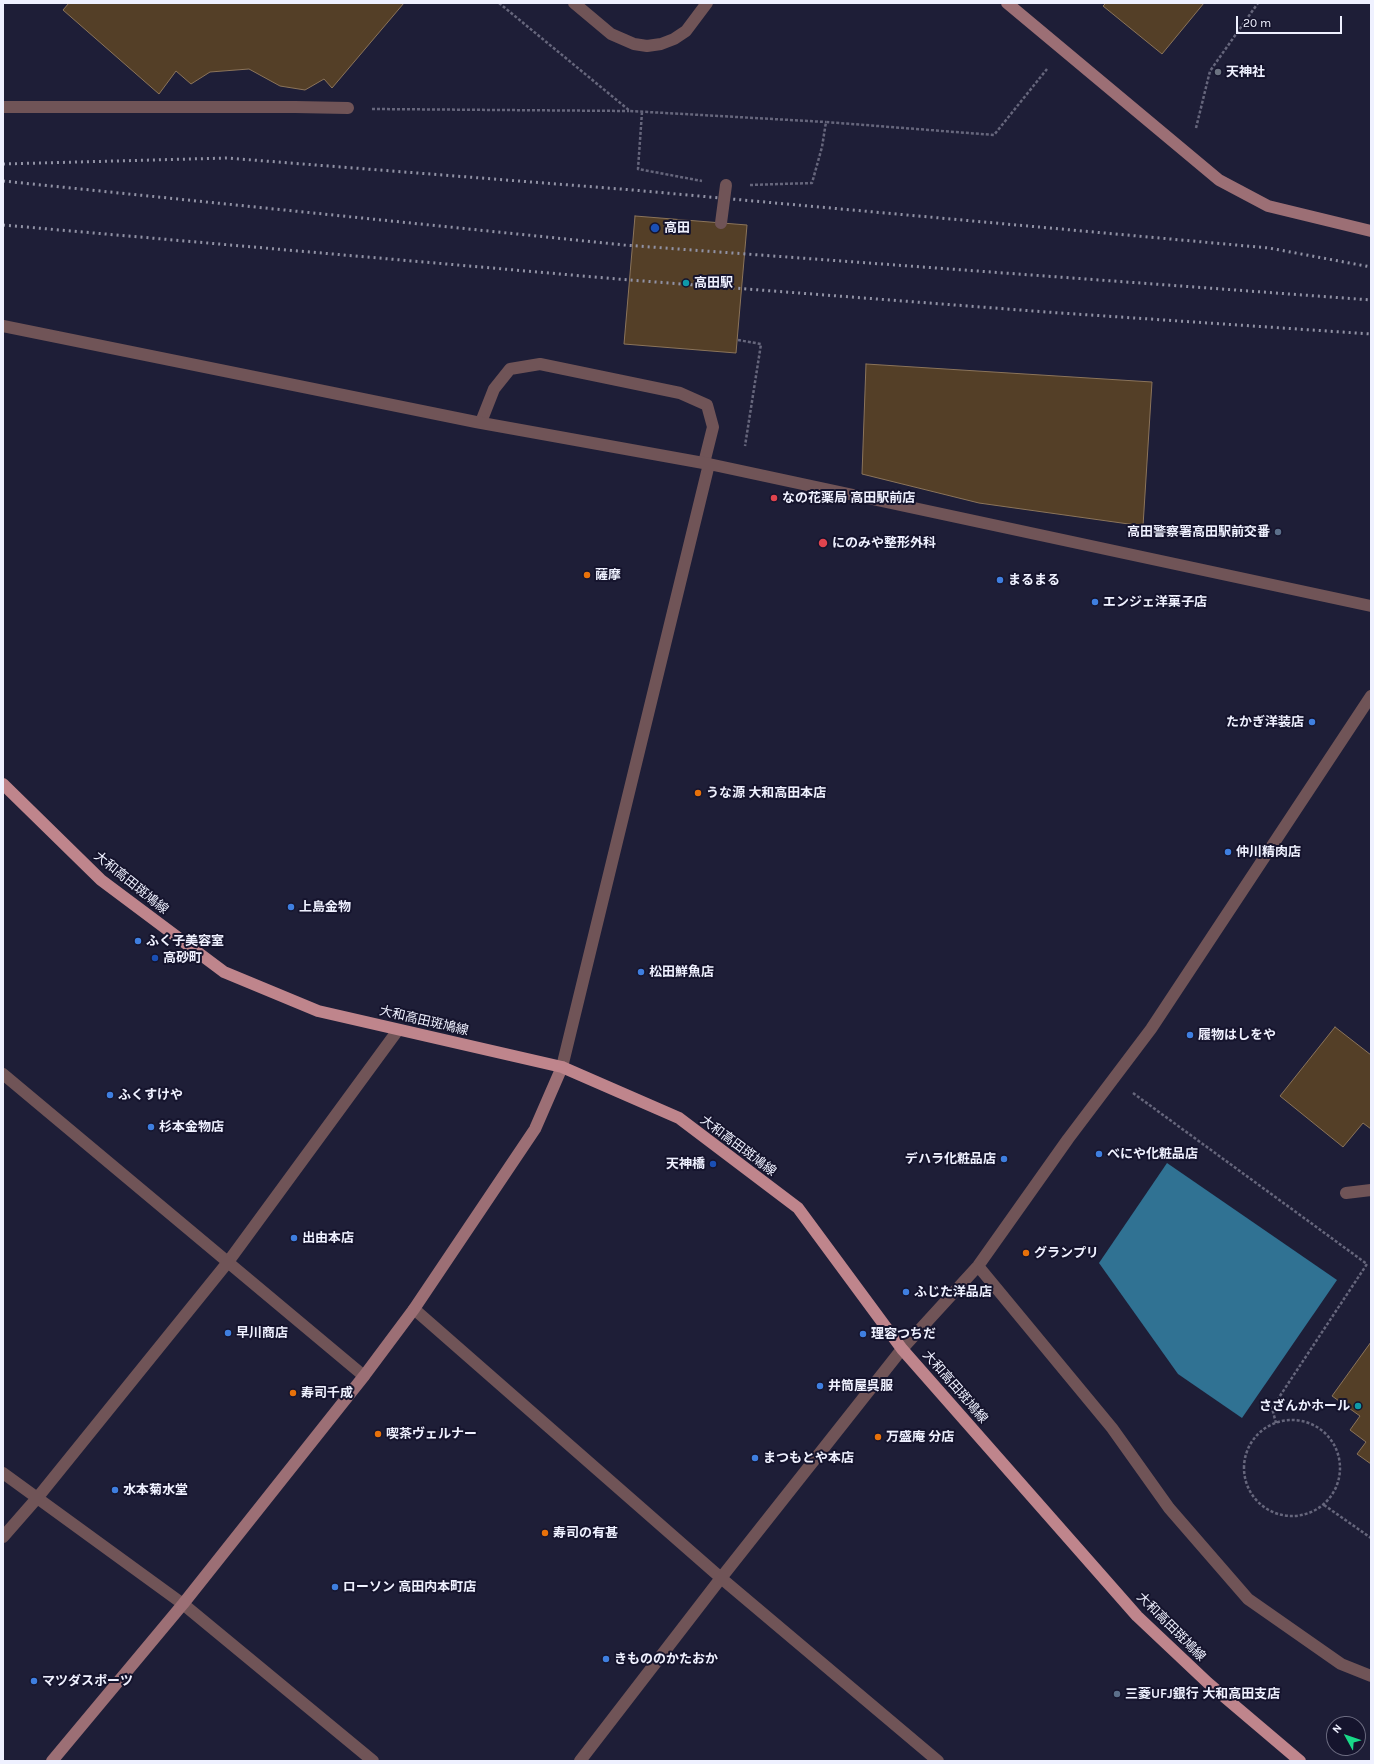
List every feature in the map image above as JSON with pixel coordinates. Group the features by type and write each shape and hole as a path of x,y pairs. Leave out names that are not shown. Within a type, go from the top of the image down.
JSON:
{"main road":[{"name":"大和高田斑鳩線","path":"3,784 101,880 224,972 318,1011 562,1067 679,1118 798,1208 902,1348 1138,1616 1208,1683 1300,1761"}],"street":[{"path":"574,3 611,34 634,44 647,46 660,44 674,39 686,31 707,3"},
{"path":"1007,3 1219,180 1268,206 1371,231"},
{"path":"3,107 348,108"},
{"path":"722,223 726,185"},
{"path":"3,326 481,422 706,463 1371,606"},
{"path":"52,1761 183,1604 364,1376 414,1309 535,1129 562,1067 706,463 712,427 707,405 680,393 540,364 510,369 494,389 481,422"},
{"path":"580,1761 721,1578 902,1348 978,1266 1068,1139 1151,1028 1371,696"},
{"path":"3,1537 38,1497 228,1262 398,1030"},
{"path":"3,1074 364,1376"},
{"path":"1346,1193 1371,1190"},
{"path":"978,1266 1112,1428 1169,1508 1248,1599 1341,1664 1371,1676"},
{"path":"414,1309 721,1578 938,1761"},
{"path":"3,1473 183,1604 373,1761"}],"path":[{"path":"499,3 630,111"},
{"path":"1189,155 1210,71 1258,3"},
{"path":"348,108 630,111 826,122 994,135 1062,50"},
{"path":"642,112 638,169 726,185 812,183 822,148 826,122"},
{"path":"738,340 761,344 746,444"},
{"path":"1113,1079 1368,1264 1272,1408 1276,1423"},
{"path":"1298,1420 1319,1427 1334,1443 1341,1464 1337,1486 1324,1505 1302,1516 1278,1514 1258,1502 1246,1481 1245,1458 1256,1436 1276,1423 1298,1420"},
{"path":"1324,1505 1371,1538"}],"water":[{"path":"1167,1163 1337,1280 1242,1418 1178,1374 1099,1263"}],"building":[{"path":"69,3 404,3 332,88 324,79 305,90 280,86 249,69 210,72 191,84 176,71 159,94 63,10"},
{"path":"1106,3 1204,3 1162,54 1103,6"},
{"name":"高田駅","path":"635,216 747,225 736,353 624,344"},
{"path":"866,364 1152,382 1143,526 979,503 862,474"},
{"path":"1335,1027 1371,1055 1371,1129 1363,1123 1343,1147 1280,1096"},
{"name":"さざんかホール","path":"1371,1342 1371,1464 1357,1454 1366,1442 1350,1430 1360,1416 1332,1396"}],"railway":[{"path":"3,164 227,158 633,190 1269,248 1371,267"},
{"path":"3,181 624,245 1371,300"},
{"path":"3,225 617,279 1046,312 1371,334"}],"place":[{"name":"天神社","path":"1218,72"},
{"name":"高田","path":"655,228"},
{"name":"高田駅","path":"686,283"},
{"name":"なの花薬局 高田駅前店","path":"774,498"},
{"name":"高田警察署高田駅前交番","path":"1278,532"},
{"name":"にのみや整形外科","path":"823,543"},
{"name":"薩摩","path":"587,575"},
{"name":"まるまる","path":"1000,580"},
{"name":"エンジェ洋菓子店","path":"1095,602"},
{"name":"たかぎ洋装店","path":"1312,722"},
{"name":"うな源 大和高田本店","path":"698,793"},
{"name":"仲川精肉店","path":"1228,852"},
{"name":"上島金物","path":"291,907"},
{"name":"ふく子美容室","path":"138,941"},
{"name":"高砂町","path":"155,958"},
{"name":"松田鮮魚店","path":"641,972"},
{"name":"履物はしをや","path":"1190,1035"},
{"name":"ふくすけや","path":"110,1095"},
{"name":"杉本金物店","path":"151,1127"},
{"name":"べにや化粧品店","path":"1099,1154"},
{"name":"デハラ化粧品店","path":"1004,1159"},
{"name":"天神橋","path":"713,1164"},
{"name":"出由本店","path":"294,1238"},
{"name":"グランプリ","path":"1026,1253"},
{"name":"ふじた洋品店","path":"906,1292"},
{"name":"早川商店","path":"228,1333"},
{"name":"理容つちだ","path":"863,1334"},
{"name":"井筒屋呉服","path":"820,1386"},
{"name":"寿司千成","path":"293,1393"},
{"name":"さざんかホール","path":"1358,1406"},
{"name":"喫茶ヴェルナー","path":"378,1434"},
{"name":"万盛庵 分店","path":"878,1437"},
{"name":"まつもとや本店","path":"755,1458"},
{"name":"水本菊水堂","path":"115,1490"},
{"name":"寿司の有甚","path":"545,1533"},
{"name":"ローソン 高田内本町店","path":"335,1587"},
{"name":"きもののかたおか","path":"606,1659"},
{"name":"マツダスポーツ","path":"34,1681"},
{"name":"三菱UFJ銀行 大和高田支店","path":"1117,1694"}]}
